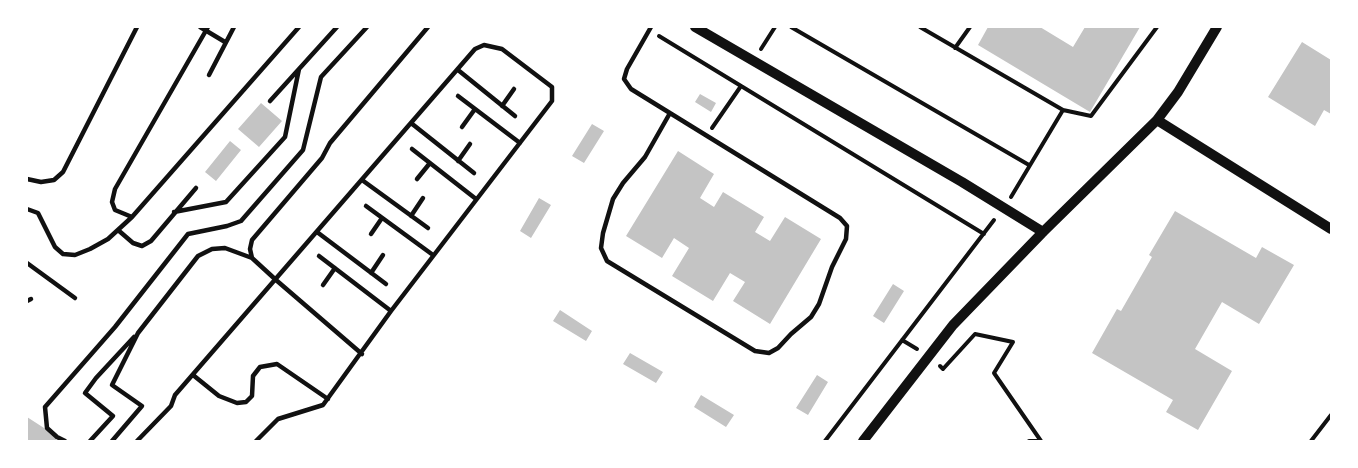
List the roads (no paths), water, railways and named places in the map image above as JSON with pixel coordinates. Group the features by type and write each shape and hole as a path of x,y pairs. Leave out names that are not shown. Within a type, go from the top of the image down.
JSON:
{"street":[{"path":"695,27 1043,232"},
{"path":"863,441 953,325 1043,232 1157,120 1178,92 1216,28"},
{"path":"1157,120 1331,229"}],"lane":[{"path":"27,179 41,182 54,180 63,172 137,27"},
{"path":"200,27 207,29 225,42"},
{"path":"209,75 234,27"},
{"path":"27,208 38,213 56,247 63,254 75,255 108,239 132,217 300,27"},
{"path":"270,101 337,27"},
{"path":"65,441 47,428 45,407 115,327 188,234 241,221 303,150 321,77 367,27"},
{"path":"252,258 249,249 252,240 428,27"},
{"path":"132,217 116,210 112,202 115,189 207,29"},
{"path":"650,29 627,69 624,79 631,89 670,113 707,136 840,218 848,226 846,239 832,267 819,304 811,317 778,348 769,353 755,351 607,261 601,249 603,232 613,199 645,157 670,113"},
{"path":"140,440 171,406 175,395 476,49 484,45 494,45 502,49 552,87 552,101 433,255 328,399 318,408 278,418 256,441"},
{"path":"174,212 226,202 285,137 299,69"},
{"path":"458,70 515,116"},
{"path":"502,106 514,89"},
{"path":"458,96 520,143"},
{"path":"462,127 475,109"},
{"path":"411,123 474,173"},
{"path":"458,161 470,144"},
{"path":"412,149 476,199"},
{"path":"417,179 430,163"},
{"path":"362,180 429,228"},
{"path":"118,230 133,243 142,246 151,241 196,188"},
{"path":"411,216 423,198"},
{"path":"366,206 433,255"},
{"path":"371,234 382,218"},
{"path":"316,232 386,284"},
{"path":"90,441 113,416 85,393 138,333 198,256 212,249 225,248 252,258 362,354"},
{"path":"371,273 383,255"},
{"path":"319,256 391,311"},
{"path":"27,263 75,298"},
{"path":"323,285 335,268"},
{"path":"112,441 142,406 112,385 138,333"},
{"path":"193,375 219,396 237,403 246,402 252,396 253,376 260,367 277,364 328,399"}]}
